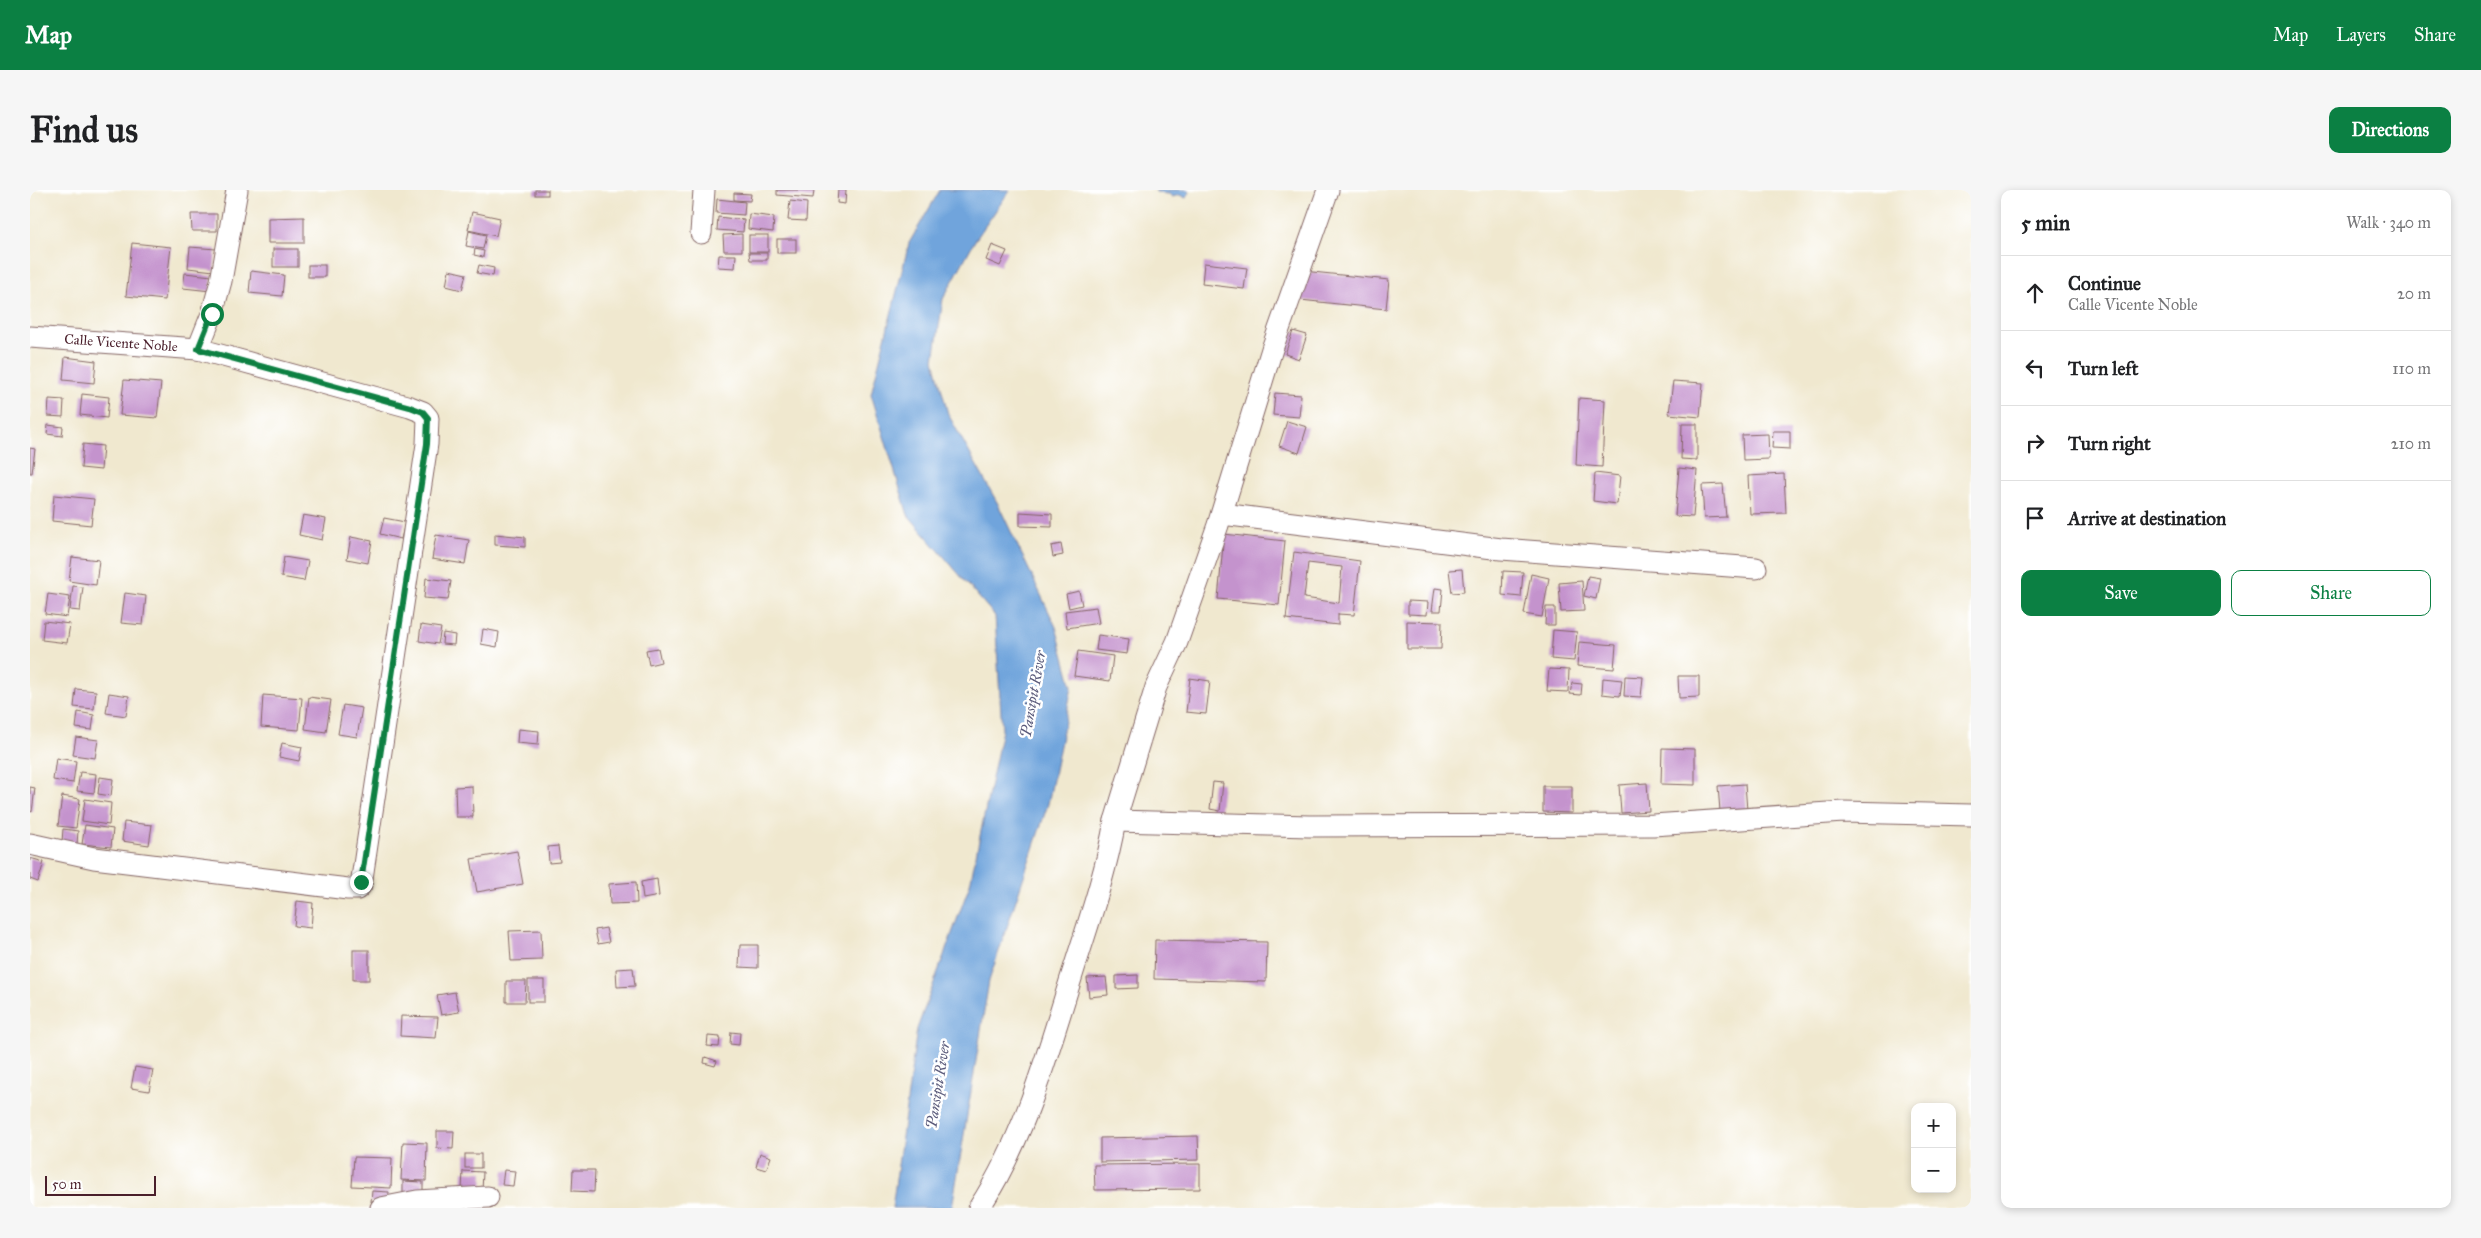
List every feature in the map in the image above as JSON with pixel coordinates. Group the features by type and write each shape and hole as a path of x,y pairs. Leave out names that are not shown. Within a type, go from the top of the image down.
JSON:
{"street":[{"name":"Calle Vicente Noble","path":"30,336 198,349 222,281 237,190"},
{"path":"701,233 704,190"},
{"path":"979,1208 997,1180 1022,1128 1091,913 1112,842 1115,821 1156,687 1177,642 1222,514 1272,349 1328,190"},
{"path":"30,844 94,858 348,889 357,889 360,885 418,512 427,444 428,418 423,412 410,407 198,349"},
{"path":"1222,514 1501,549 1756,568"},
{"path":"1115,821 1308,826 1652,825 1843,812 1971,815"},
{"path":"381,1208 417,1201 488,1197"}],"water":[{"name":"Pansipit River","path":"940,190 1010,190 974,242 943,299 934,360 948,414 998,504 1056,627 1072,687 1048,804 989,981 952,1208 892,1208 917,1029 970,884 1002,730 995,616 908,515 871,394 909,243"},
{"path":"1155,190 1189,190 1190,192 1186,198 1180,195 1172,197 1169,194 1157,193"}],"building":[{"path":"535,190 548,190 548,195 535,195"},
{"path":"777,190 814,190 813,198 777,195"},
{"path":"838,190 846,190 845,204 837,203"},
{"path":"734,193 751,194 750,201 734,200"},
{"path":"717,199 745,202 744,215 716,213"},
{"path":"790,201 807,203 806,221 788,220"},
{"path":"472,212 500,218 496,236 468,230"},
{"path":"191,214 217,214 217,231 192,231"},
{"path":"749,214 774,217 773,232 748,229"},
{"path":"304,217 304,243 268,243 268,218"},
{"path":"718,217 744,220 743,232 717,230"},
{"path":"469,231 486,235 483,249 466,246"},
{"path":"742,234 742,251 724,251 723,235"},
{"path":"749,235 768,235 768,252 749,252"},
{"path":"777,239 796,239 796,253 777,253"},
{"path":"132,243 171,247 165,300 126,296"},
{"path":"992,245 1007,251 1000,266 986,260"},
{"path":"190,247 216,249 214,271 188,268"},
{"path":"273,249 298,249 298,267 273,267"},
{"path":"475,249 484,251 483,257 474,255"},
{"path":"749,253 767,253 767,260 750,260"},
{"path":"719,255 736,255 735,268 718,267"},
{"path":"1204,263 1247,268 1244,289 1202,284"},
{"path":"308,265 325,265 325,277 308,277"},
{"path":"479,265 494,268 493,276 477,273"},
{"path":"449,270 466,274 462,290 446,286"},
{"path":"251,271 284,275 282,296 249,293"},
{"path":"1303,271 1389,280 1386,309 1300,300"},
{"path":"185,273 212,276 211,291 183,288"},
{"path":"1293,331 1307,335 1299,359 1285,354"},
{"path":"65,357 96,361 94,383 63,380"},
{"path":"124,380 161,383 157,418 120,415"},
{"path":"1673,381 1703,383 1700,417 1669,414"},
{"path":"1275,393 1301,395 1299,417 1273,415"},
{"path":"82,394 109,397 107,418 80,415"},
{"path":"1579,398 1605,400 1602,467 1576,465"},
{"path":"49,399 64,400 63,417 48,416"},
{"path":"1287,421 1307,427 1299,453 1279,446"},
{"path":"1682,424 1697,424 1697,460 1681,459"},
{"path":"48,425 63,427 62,436 47,434"},
{"path":"1773,431 1790,431 1790,449 1772,448"},
{"path":"1768,434 1769,459 1743,460 1742,435"},
{"path":"83,444 103,446 101,470 81,468"},
{"path":"30,448 35,449 32,473 30,473"},
{"path":"1679,468 1697,470 1693,517 1675,516"},
{"path":"1595,473 1620,476 1617,504 1593,501"},
{"path":"1784,474 1786,513 1750,514 1748,476"},
{"path":"1723,484 1726,517 1704,518 1702,485"},
{"path":"54,495 94,499 91,525 52,521"},
{"path":"1020,512 1052,514 1052,527 1020,526"},
{"path":"303,515 326,519 322,540 299,535"},
{"path":"384,518 405,522 401,539 380,534"},
{"path":"495,534 525,537 525,547 495,545"},
{"path":"1224,534 1285,541 1279,605 1218,599"},
{"path":"436,535 469,540 465,564 432,559"},
{"path":"351,537 372,541 368,563 347,559"},
{"path":"1061,544 1063,555 1053,557 1051,546"},
{"path":"1294,552 1360,561 1354,615 1338,614 1338,625 1286,619","holes":["1308,563 1342,567 1339,603 1304,598"]},
{"path":"72,557 99,560 96,585 69,581"},
{"path":"284,557 308,561 304,581 281,577"},
{"path":"1462,569 1464,592 1452,593 1449,570"},
{"path":"1503,571 1523,572 1521,597 1502,595"},
{"path":"1531,574 1549,578 1542,617 1524,614"},
{"path":"1588,576 1600,578 1596,599 1584,596"},
{"path":"426,578 451,581 448,600 424,598"},
{"path":"1582,581 1584,611 1561,612 1559,583"},
{"path":"73,586 83,587 80,611 70,610"},
{"path":"1435,588 1443,589 1441,611 1432,611"},
{"path":"1079,591 1082,605 1069,608 1066,594"},
{"path":"125,593 146,596 143,625 121,623"},
{"path":"48,594 70,597 67,617 45,614"},
{"path":"1408,601 1428,602 1427,615 1408,614"},
{"path":"1096,607 1099,623 1067,628 1065,611"},
{"path":"1546,607 1555,607 1555,625 1545,625"},
{"path":"44,621 70,624 67,643 42,640"},
{"path":"1407,621 1442,622 1441,649 1407,649"},
{"path":"421,625 441,628 438,644 419,641"},
{"path":"483,629 499,632 497,647 481,644"},
{"path":"1553,630 1577,632 1574,661 1551,659"},
{"path":"443,633 455,635 454,645 442,644"},
{"path":"1098,635 1129,639 1127,654 1096,650"},
{"path":"1579,642 1616,645 1614,669 1577,666"},
{"path":"658,648 661,662 649,665 646,650"},
{"path":"1078,651 1113,656 1110,681 1074,676"},
{"path":"1549,669 1569,670 1568,692 1547,691"},
{"path":"1625,676 1643,677 1641,697 1624,696"},
{"path":"1678,676 1699,676 1699,697 1679,698"},
{"path":"1190,678 1210,681 1206,714 1186,712"},
{"path":"1603,678 1622,680 1620,696 1602,694"},
{"path":"1572,683 1582,684 1581,695 1570,694"},
{"path":"76,689 96,691 94,709 74,707"},
{"path":"109,693 129,696 126,716 106,713"},
{"path":"263,695 302,698 299,730 261,727"},
{"path":"309,697 331,700 326,732 305,729"},
{"path":"343,705 362,708 357,737 338,734"},
{"path":"78,712 94,715 92,730 76,728"},
{"path":"518,729 539,731 538,745 517,743"},
{"path":"76,737 98,740 95,758 73,755"},
{"path":"282,743 302,747 299,761 279,757"},
{"path":"1662,748 1695,749 1695,785 1661,784"},
{"path":"56,758 76,761 73,783 53,780"},
{"path":"80,772 96,774 94,793 77,791"},
{"path":"100,777 113,779 111,796 98,794"},
{"path":"1213,782 1223,783 1220,811 1210,809"},
{"path":"1647,783 1649,811 1621,813 1619,785"},
{"path":"1745,784 1747,810 1720,811 1718,786"},
{"path":"472,786 473,817 456,817 455,787"},
{"path":"1543,786 1572,786 1572,813 1543,812"},
{"path":"30,787 35,788 32,812 30,811"},
{"path":"62,796 80,799 76,828 58,826"},
{"path":"85,799 111,803 109,825 82,821"},
{"path":"124,822 152,825 149,845 122,841"},
{"path":"85,825 113,829 111,847 82,844"},
{"path":"63,829 78,831 77,844 62,842"},
{"path":"558,846 560,862 549,863 548,847"},
{"path":"517,851 523,884 477,892 471,859"},
{"path":"30,858 44,862 38,882 30,879"},
{"path":"657,879 659,896 643,899 641,882"},
{"path":"636,882 637,903 610,904 609,884"},
{"path":"297,901 313,903 311,928 294,926"},
{"path":"606,928 609,942 598,944 595,930"},
{"path":"541,930 542,960 511,961 509,931"},
{"path":"1155,940 1267,942 1266,982 1154,979"},
{"path":"740,945 758,945 758,968 739,967"},
{"path":"353,950 369,950 369,980 353,980"},
{"path":"633,968 635,986 617,987 616,969"},
{"path":"1138,975 1138,988 1116,989 1116,976"},
{"path":"1106,977 1108,995 1089,997 1087,978"},
{"path":"528,980 544,980 544,1002 528,1002"},
{"path":"506,981 526,981 525,1002 506,1002"},
{"path":"455,992 459,1012 441,1015 437,995"},
{"path":"401,1016 438,1017 436,1038 400,1036"},
{"path":"731,1032 740,1033 739,1045 730,1044"},
{"path":"708,1036 720,1037 719,1047 707,1046"},
{"path":"705,1057 717,1061 715,1066 704,1063"},
{"path":"135,1067 153,1070 149,1091 131,1088"},
{"path":"437,1131 454,1131 453,1149 437,1148"},
{"path":"1198,1136 1199,1160 1100,1162 1100,1138"},
{"path":"403,1142 427,1143 426,1181 401,1180"},
{"path":"760,1153 771,1157 766,1170 756,1167"},
{"path":"465,1154 481,1154 481,1168 465,1168"},
{"path":"354,1157 392,1158 391,1188 352,1186"},
{"path":"1200,1164 1200,1189 1095,1190 1094,1165"},
{"path":"504,1170 515,1171 513,1186 502,1185"},
{"path":"573,1170 595,1170 594,1192 572,1191"},
{"path":"463,1171 483,1172 482,1191 462,1190"},
{"path":"403,1181 423,1182 423,1197 403,1196"},
{"path":"372,1191 389,1192 388,1204 371,1202"}],"route":[{"path":"212,314 198,349 417,409 428,418 427,444 418,512 361,882"}]}
